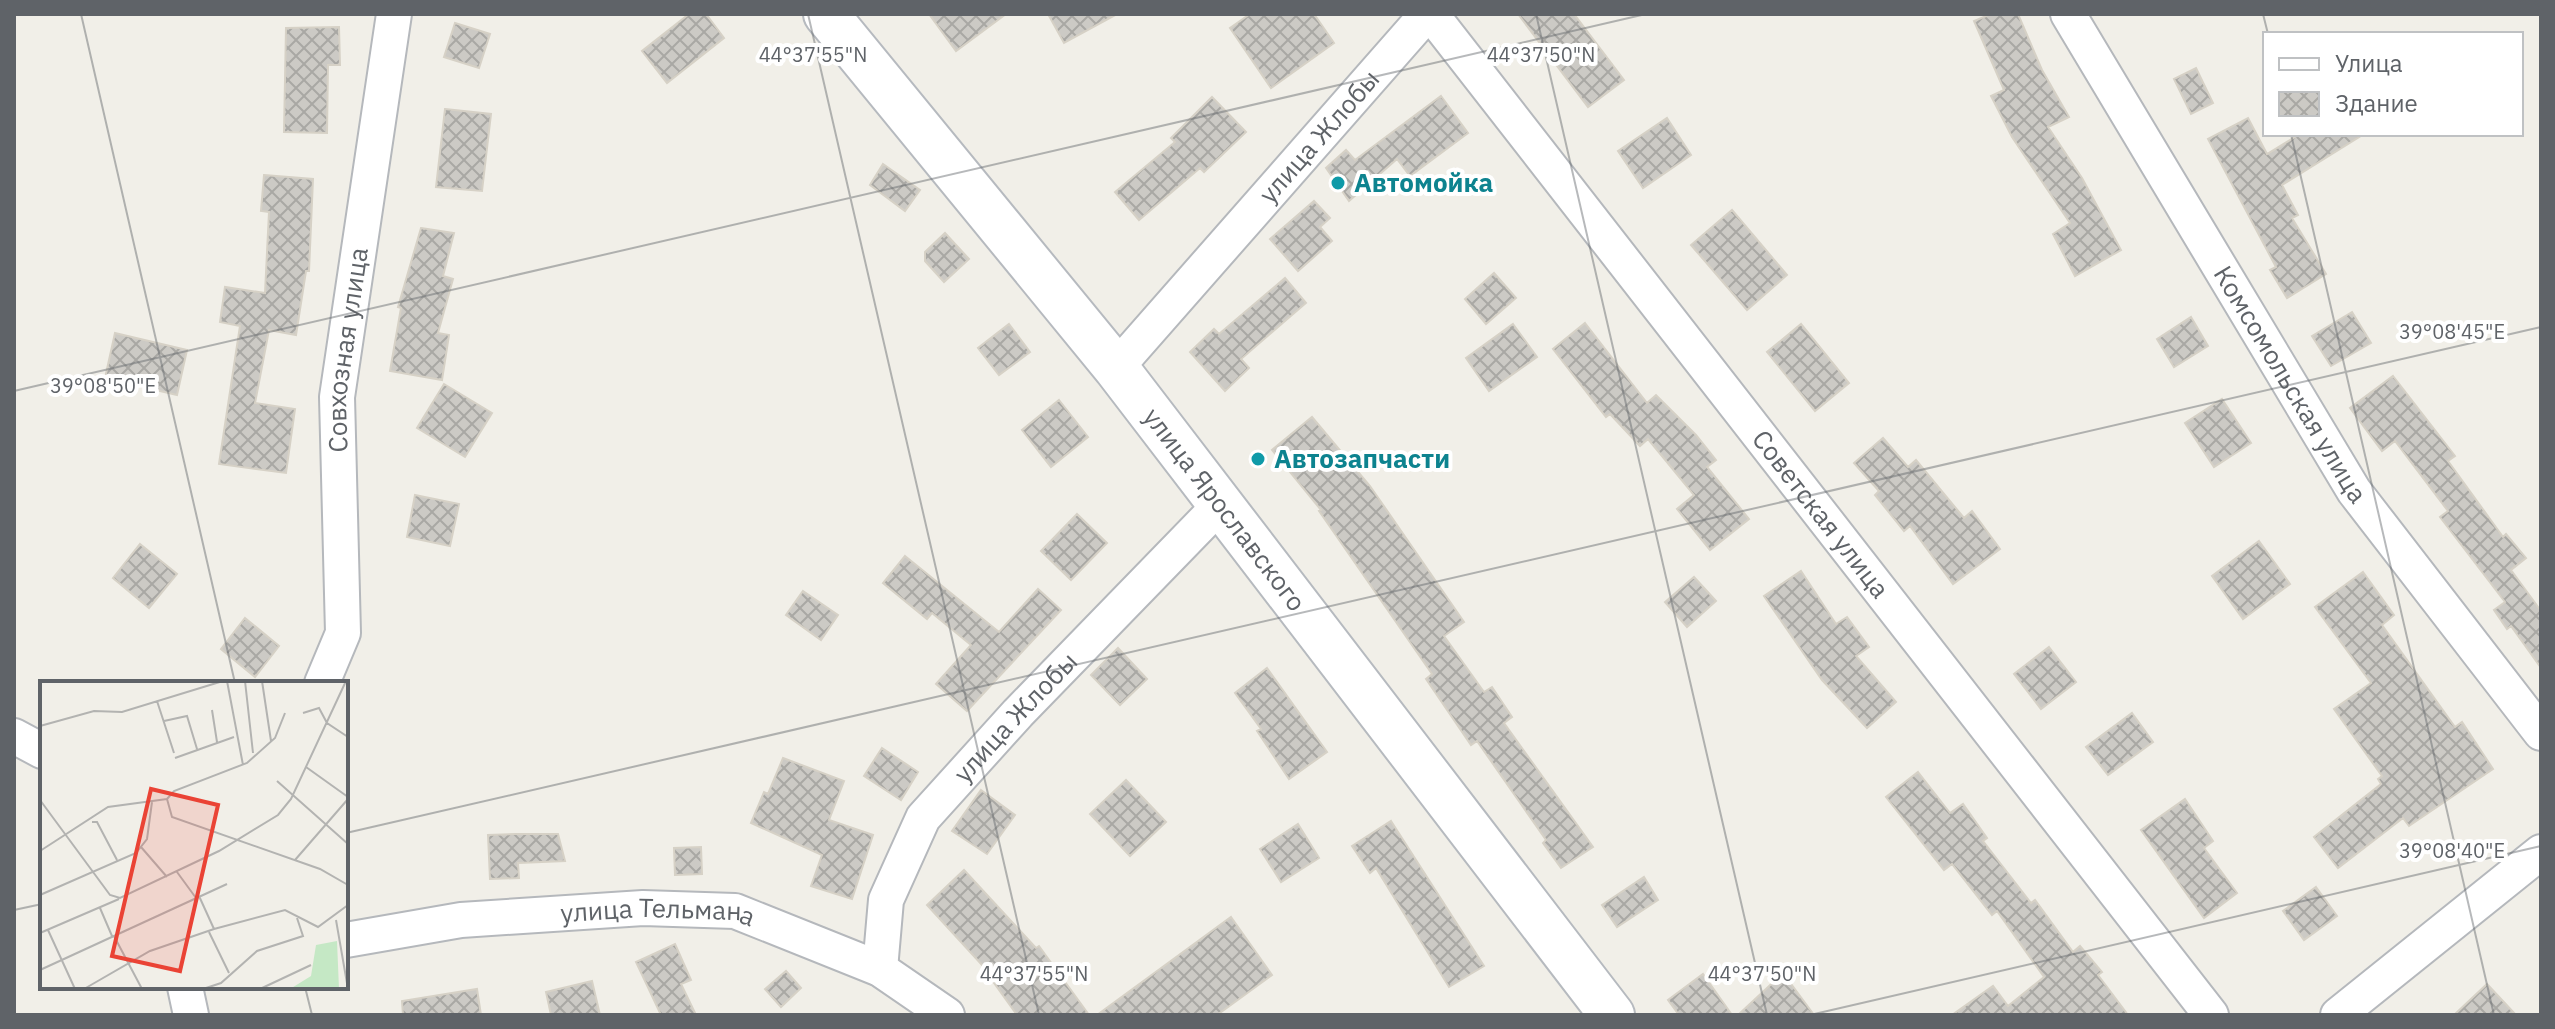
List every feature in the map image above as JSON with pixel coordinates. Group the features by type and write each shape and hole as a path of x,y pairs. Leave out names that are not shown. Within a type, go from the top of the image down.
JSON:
{"street":[{"name":"Совхозная улица","path":"323,681 343,633 337,397 394,14"},
{"name":"улица Ярославского","path":"826,14 1116,368 1612,1015"},
{"name":"улица Жлобы","path":"1116,368 1429,14"},
{"name":"Советская улица","path":"1429,14 2211,1015"},
{"name":"Комсомольская улица","path":"2068,14 2354,491 2541,733"},
{"name":"улица Жлобы","path":"880,969 886,900 923,818 1018,713 1222,503"},
{"path":"14,736 40,750"},
{"path":"2338,1015 2541,852"},
{"name":"улица Тельмана","path":"348,940 461,920 643,908 735,911 880,969 947,1015"},
{"path":"185,989 191,1015"}],"building":[{"path":"689,14 706,14 724,38 667,83 642,51"},
{"path":"929,14 1006,14 956,51"},
{"path":"1048,14 1117,14 1064,43"},
{"path":"1250,14 1314,14 1334,43 1271,88 1230,28"},
{"path":"1518,14 1574,14 1624,80 1588,107"},
{"path":"1991,14 2018,14 2042,70 2069,117 2048,127 2082,178 2121,250 2075,276 2053,234 2070,223 2012,137 1991,96 2004,90 1974,21"},
{"path":"455,23 490,34 479,68 444,57"},
{"path":"339,27 340,65 328,65 327,133 284,132 286,28"},
{"path":"2196,68 2213,103 2191,114 2174,79"},
{"path":"1441,96 1468,133 1410,176 1397,159 1349,201 1326,168 1346,150 1355,160"},
{"path":"1212,97 1246,132 1204,172 1200,168 1139,220 1115,192 1175,142 1171,138"},
{"path":"445,109 491,114 482,191 436,187"},
{"path":"1667,118 1691,155 1643,188 1618,151"},
{"path":"2248,118 2267,154 2297,136 2361,136 2282,185 2298,215 2292,218 2326,274 2287,298 2270,270 2276,267 2208,139"},
{"path":"883,164 920,190 905,211 870,185"},
{"path":"264,175 313,179 309,271 306,271 296,335 269,330 255,403 295,409 286,473 219,464 240,326 220,322 225,287 265,293 269,212 261,211"},
{"path":"1314,201 1330,218 1320,227 1332,241 1298,271 1270,239"},
{"path":"1732,210 1787,275 1747,310 1691,245"},
{"path":"421,228 454,233 443,276 453,279 438,333 449,335 442,380 390,371 401,308 398,307"},
{"path":"945,233 969,259 944,282 925,261 925,252"},
{"path":"1494,273 1516,298 1486,324 1465,299"},
{"path":"1285,278 1306,303 1241,359 1249,368 1225,391 1190,352 1214,329 1219,334"},
{"path":"2352,312 2371,343 2331,366 2312,336"},
{"path":"2191,317 2208,346 2174,367 2157,339"},
{"path":"1585,323 1647,403 1656,395 1696,435 1716,460 1707,467 1749,519 1710,550 1677,509 1694,495 1648,439 1640,446 1610,414 1606,417 1553,349"},
{"path":"1009,324 1030,352 999,375 978,348"},
{"path":"1513,324 1537,357 1489,391 1466,358"},
{"path":"1801,324 1849,383 1815,411 1767,352"},
{"path":"115,333 187,350 177,395 105,378"},
{"path":"2393,376 2455,456 2448,461 2503,537 2506,534 2526,558 2511,570 2541,611 2541,668 2511,626 2507,629 2494,610 2505,602 2440,517 2448,511 2395,441 2382,451 2350,408"},
{"path":"444,384 492,413 465,457 417,428"},
{"path":"2222,399 2251,443 2214,467 2185,423"},
{"path":"1059,400 1088,437 1051,467 1022,430"},
{"path":"1312,417 1370,486 1464,622 1444,636 1484,692 1492,687 1512,717 1504,723 1593,847 1561,868 1543,843 1546,840 1477,741 1471,745 1426,679 1432,674 1321,510 1272,450"},
{"path":"1883,438 1908,467 1916,460 1964,518 1972,511 2000,549 1953,584 1910,526 1904,531 1875,495 1879,491 1854,463"},
{"path":"415,495 459,504 450,546 407,537"},
{"path":"1077,514 1107,543 1071,580 1041,551"},
{"path":"2259,541 2290,584 2243,619 2212,576"},
{"path":"140,544 177,574 149,608 113,578"},
{"path":"905,556 999,632 1038,589 1061,610 967,711 936,684 971,645 932,613 927,619 883,583"},
{"path":"1801,571 1836,624 1847,617 1869,647 1856,656 1896,702 1867,728 1822,680 1764,596"},
{"path":"2363,572 2394,615 2382,625 2455,727 2462,722 2493,769 2409,826 2403,818 2338,868 2314,837 2381,784 2378,779 2382,776 2334,709 2371,683 2315,607"},
{"path":"1694,577 1716,601 1687,627 1665,602"},
{"path":"803,591 838,615 821,640 786,615"},
{"path":"245,618 279,646 255,677 221,649"},
{"path":"2049,647 2076,682 2041,709 2014,674"},
{"path":"1118,648 1147,679 1120,705 1091,675"},
{"path":"1267,668 1327,752 1289,779 1257,731 1261,729 1235,693"},
{"path":"2132,713 2153,742 2108,775 2086,747"},
{"path":"882,748 918,772 901,800 864,776"},
{"path":"783,758 844,781 829,820 873,835 852,899 811,886 822,855 751,823 764,792 768,794"},
{"path":"1918,772 1950,813 1963,804 1987,838 1983,841 2031,903 2035,900 2073,952 2080,946 2102,972 2098,975 2128,1015 1952,1015 1993,986 2008,1006 2044,977 1997,911 1992,915 1952,864 1944,870 1886,797"},
{"path":"1126,780 1166,822 1130,856 1090,814"},
{"path":"981,790 1015,815 987,854 952,831"},
{"path":"2185,799 2213,841 2204,848 2237,893 2204,918 2141,830"},
{"path":"1391,821 1484,966 1449,987 1376,868 1370,873 1352,846"},
{"path":"1298,824 1319,858 1281,882 1260,849"},
{"path":"558,834 565,861 518,863 519,878 490,879 488,835"},
{"path":"701,847 702,874 675,875 674,848"},
{"path":"964,870 1036,948 1039,946 1089,1015 1017,1015 992,980 994,978 927,905"},
{"path":"1644,877 1658,900 1617,927 1602,905"},
{"path":"2316,887 2337,916 2304,940 2283,911"},
{"path":"1231,917 1272,975 1217,1015 1097,1015"},
{"path":"675,944 691,980 681,984 696,1015 661,1015 636,962"},
{"path":"786,971 801,988 781,1007 765,989"},
{"path":"1783,973 1814,1015 1738,1015"},
{"path":"1703,974 1732,1015 1679,1015 1668,1000"},
{"path":"592,981 600,1015 551,1015 546,992"},
{"path":"2487,984 2516,1015 2454,1015"},
{"path":"477,989 481,1015 403,1015 402,1001"}],"place":[{"name":"Автомойка","path":"1338,183"},
{"name":"Автозапчасти","path":"1258,459"}]}
